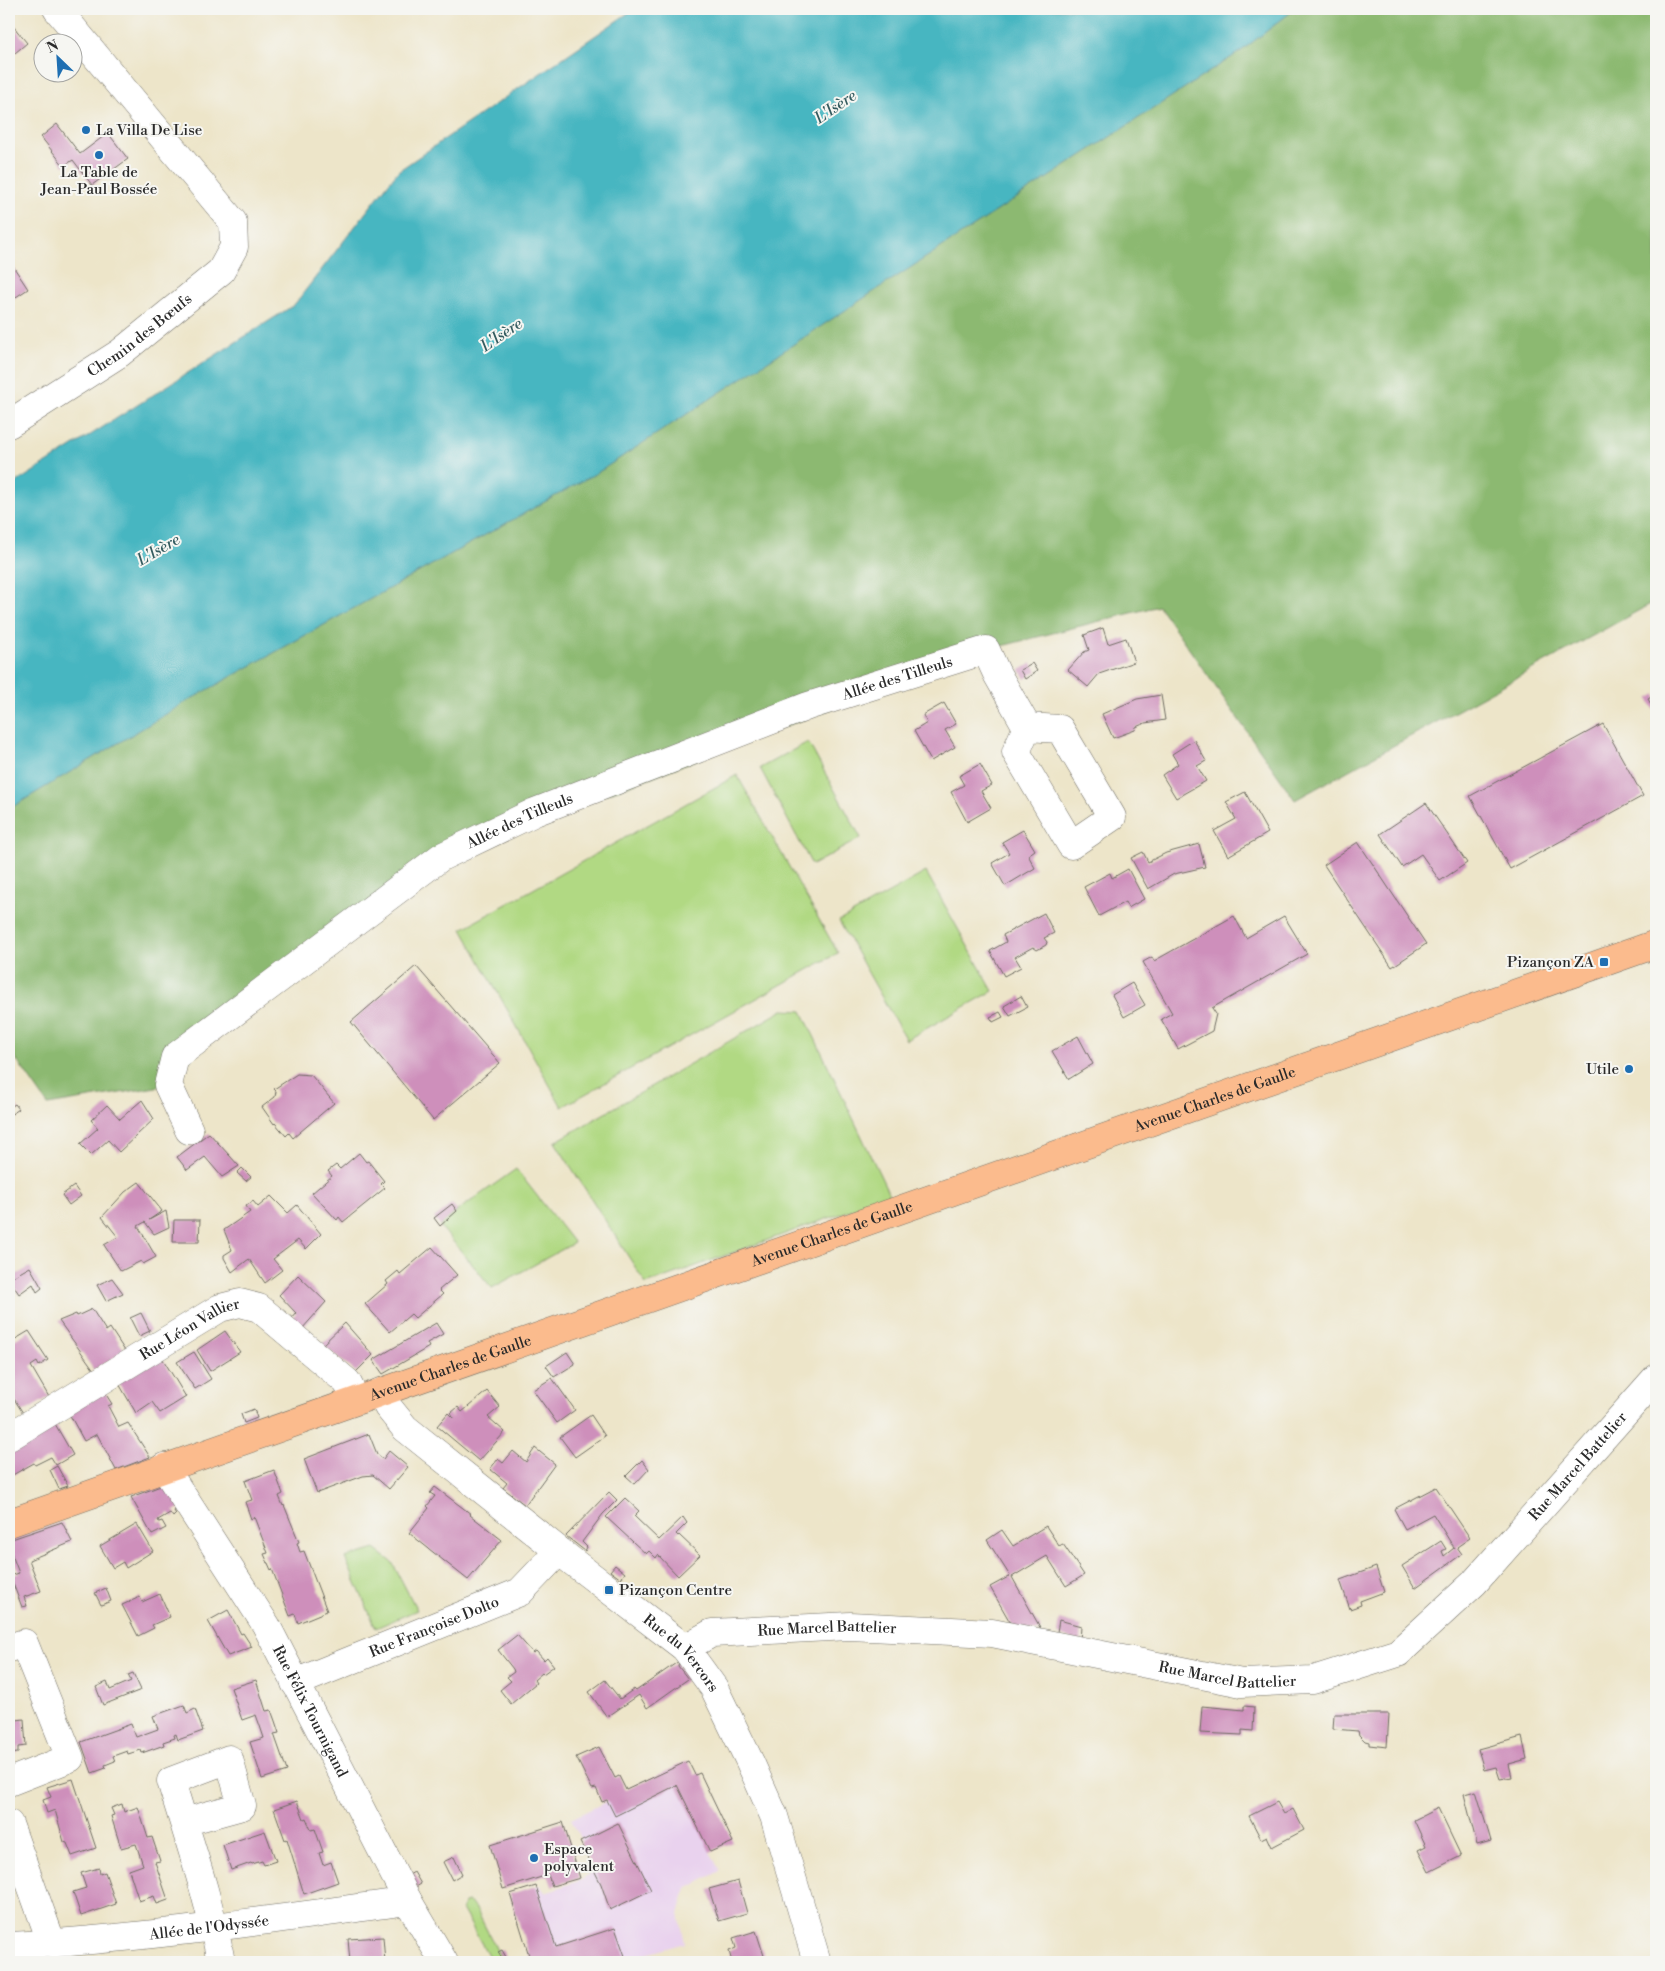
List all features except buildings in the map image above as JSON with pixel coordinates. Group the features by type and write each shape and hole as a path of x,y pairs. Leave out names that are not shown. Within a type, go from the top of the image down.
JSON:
{"main road":[{"name":"Avenue Charles de Gaulle","path":"9,1523 1656,944"}],"street":[{"name":"Chemin des Bœufs","path":"9,424 120,353 221,271 234,247 233,222 56,9"},
{"name":"Allée des Tilleuls","path":"189,1130 168,1086 175,1057 441,857 535,812 808,706 986,650 996,674 1027,727"},
{"name":"Rue Léon Vallier","path":"9,1437 220,1308 240,1303 259,1308 347,1382 368,1396"},
{"name":"Rue Marcel Battelier","path":"685,1648 712,1633 850,1626 954,1631 992,1633 1242,1683 1313,1680 1398,1653 1474,1583 1656,1378"},
{"name":"Rue du Vercors","path":"368,1396 405,1428 685,1648 714,1688 774,1816 817,1962"},
{"name":"Rue Félix Tournigand","path":"164,1467 266,1625 408,1901 444,1962"},
{"name":"Rue Françoise Dolto","path":"295,1683 520,1592 559,1550"},
{"path":"9,1648 24,1643 70,1758 9,1782"},
{"path":"184,1822 215,1928 221,1962"},
{"path":"9,1824 52,1944"},
{"name":"Allée de l'Odyssée","path":"9,1946 52,1944 215,1928 408,1901"}],"shaded area":[{"path":"688,1761 695,1775 700,1773 733,1842 710,1852 720,1871 686,1889 679,1914 685,1943 644,1955 646,1962 531,1962 510,1894 539,1885 545,1892 582,1880 594,1869 571,1819"}],"green space":[{"path":"1295,9 1656,9 1656,601 1295,800 1159,606 986,650 441,857 225,1018 168,1085 48,1105 9,1049 9,809 191,699 600,471 1241,51"},
{"path":"808,742 861,838 812,865 760,768"},
{"path":"737,775 838,953 562,1107 462,929"},
{"path":"926,872 993,991 906,1040 839,921"},
{"path":"783,1010 802,1011 890,1196 646,1284 555,1142"},
{"path":"516,1169 574,1243 492,1288 440,1226 457,1211"},
{"path":"375,1549 392,1562 417,1610 376,1628 345,1558"},
{"path":"469,1902 475,1907 503,1962 492,1962 462,1909 465,1903"}],"water":[{"name":"L'Isère","path":"634,9 1295,9 1241,51 600,471 191,699 9,809 9,487 294,305 398,171"}],"place":[{"name":"La Villa De Lise","path":"86,130"},
{"name":"La Table de Jean-Paul Bossée","path":"99,155"},
{"name":"Pizançon ZA","path":"1604,962"},
{"name":"Utile","path":"1629,1069"},
{"name":"Pizançon Centre","path":"609,1590"},
{"name":"Espace polyvalent","path":"534,1858"}]}
